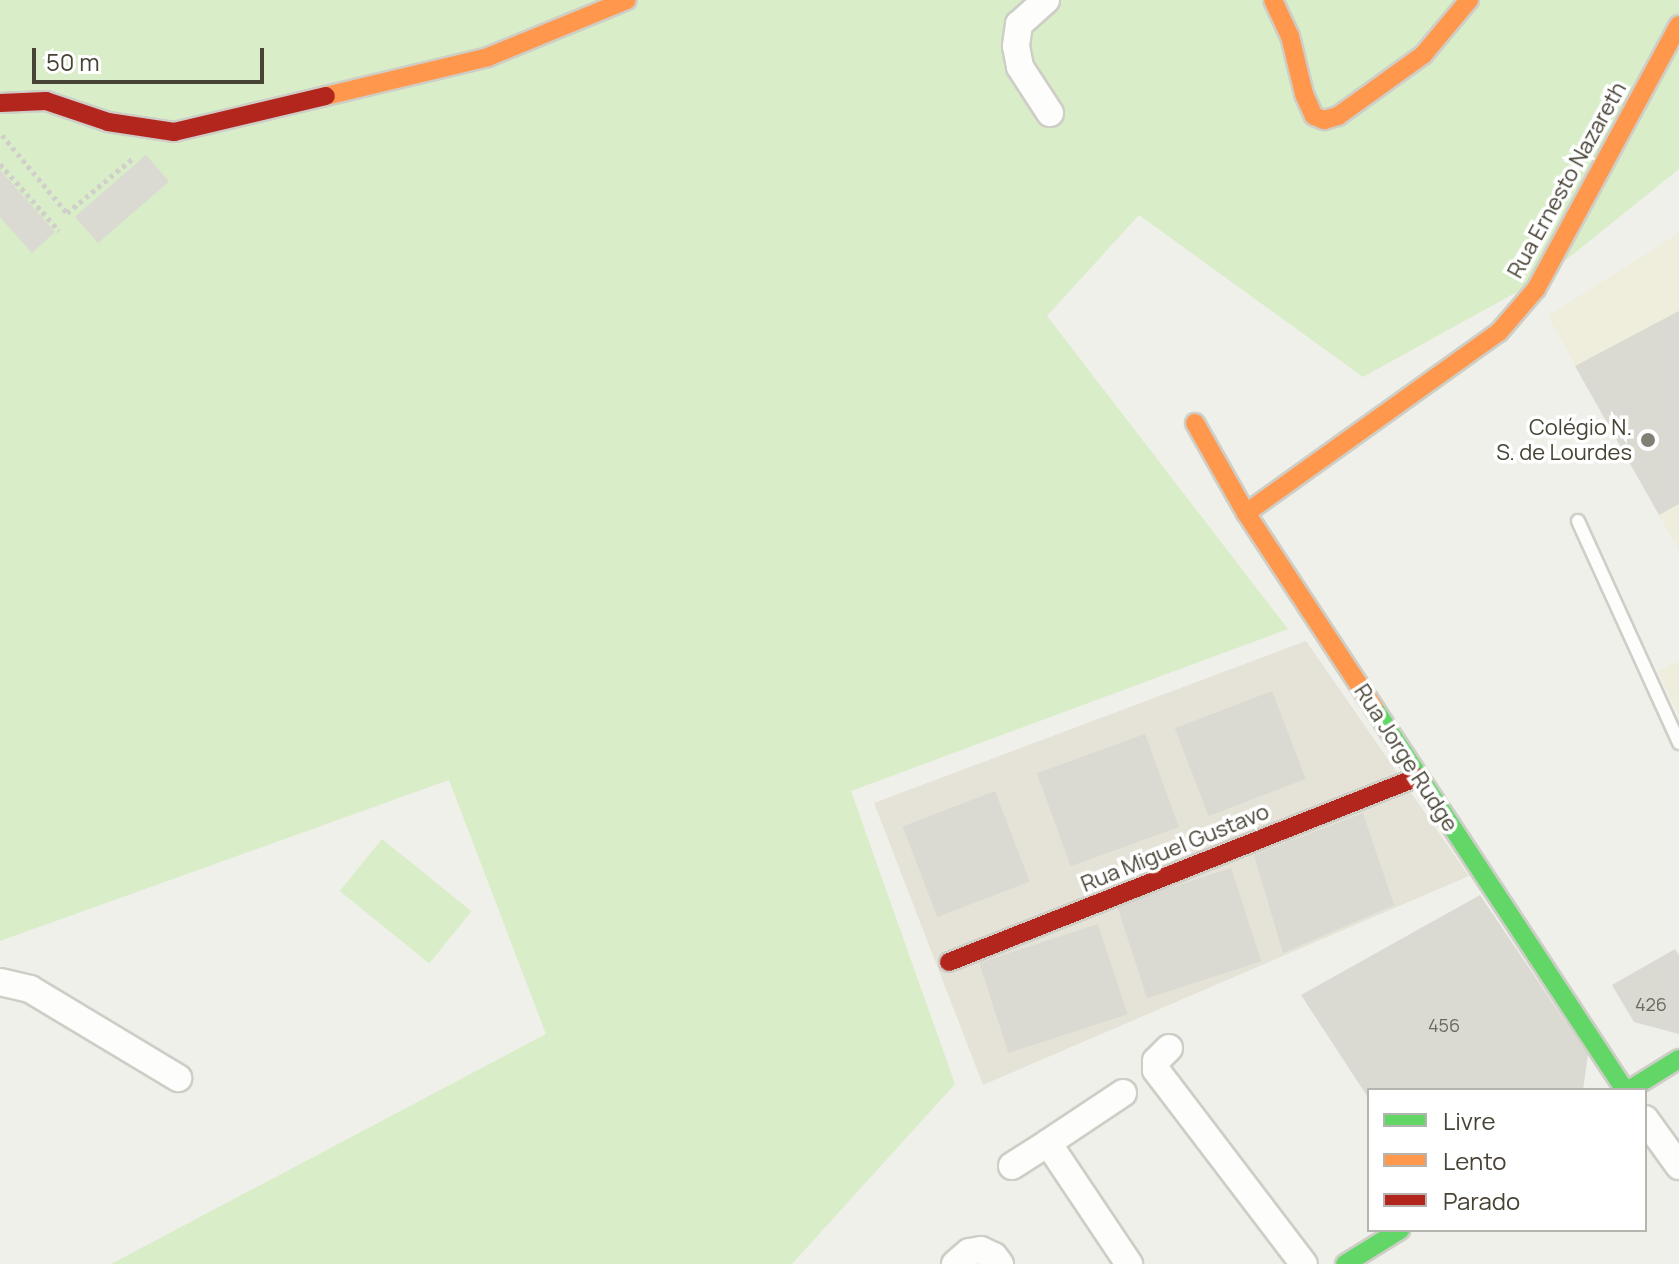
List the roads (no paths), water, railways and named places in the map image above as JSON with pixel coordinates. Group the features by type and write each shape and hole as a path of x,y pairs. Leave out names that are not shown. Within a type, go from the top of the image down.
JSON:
{"street":[{"path":"0,103 46,101 108,122 174,132 488,57 627,0"},
{"path":"1046,0 1019,24 1016,46 1020,67 1050,113"},
{"path":"1273,0 1290,36 1304,94 1314,116 1324,120 1338,116 1423,55 1469,0"},
{"name":"Rua Ernesto Nazareth","path":"1246,513 1499,332 1536,289 1679,25"},
{"name":"Rua Jorge Rudge","path":"1195,423 1246,513 1626,1088"},
{"name":"Rua Miguel Gustavo","path":"949,962 1418,777"},
{"path":"0,982 30,989 178,1078"},
{"path":"1169,1048 1156,1061 1156,1070 1304,1264"},
{"path":"1630,1088 1679,1059"},
{"path":"1012,1166 1123,1093"},
{"path":"1647,1122 1679,1166"},
{"path":"1048,1143 1129,1264"},
{"path":"1345,1264 1397,1232"},
{"path":"955,1264 969,1252 981,1250 994,1256 1000,1264"}],"lane":[{"path":"1578,521 1679,743"}],"place":[{"name":"Colégio N. S. de Lourdes","path":"1648,440"}]}
